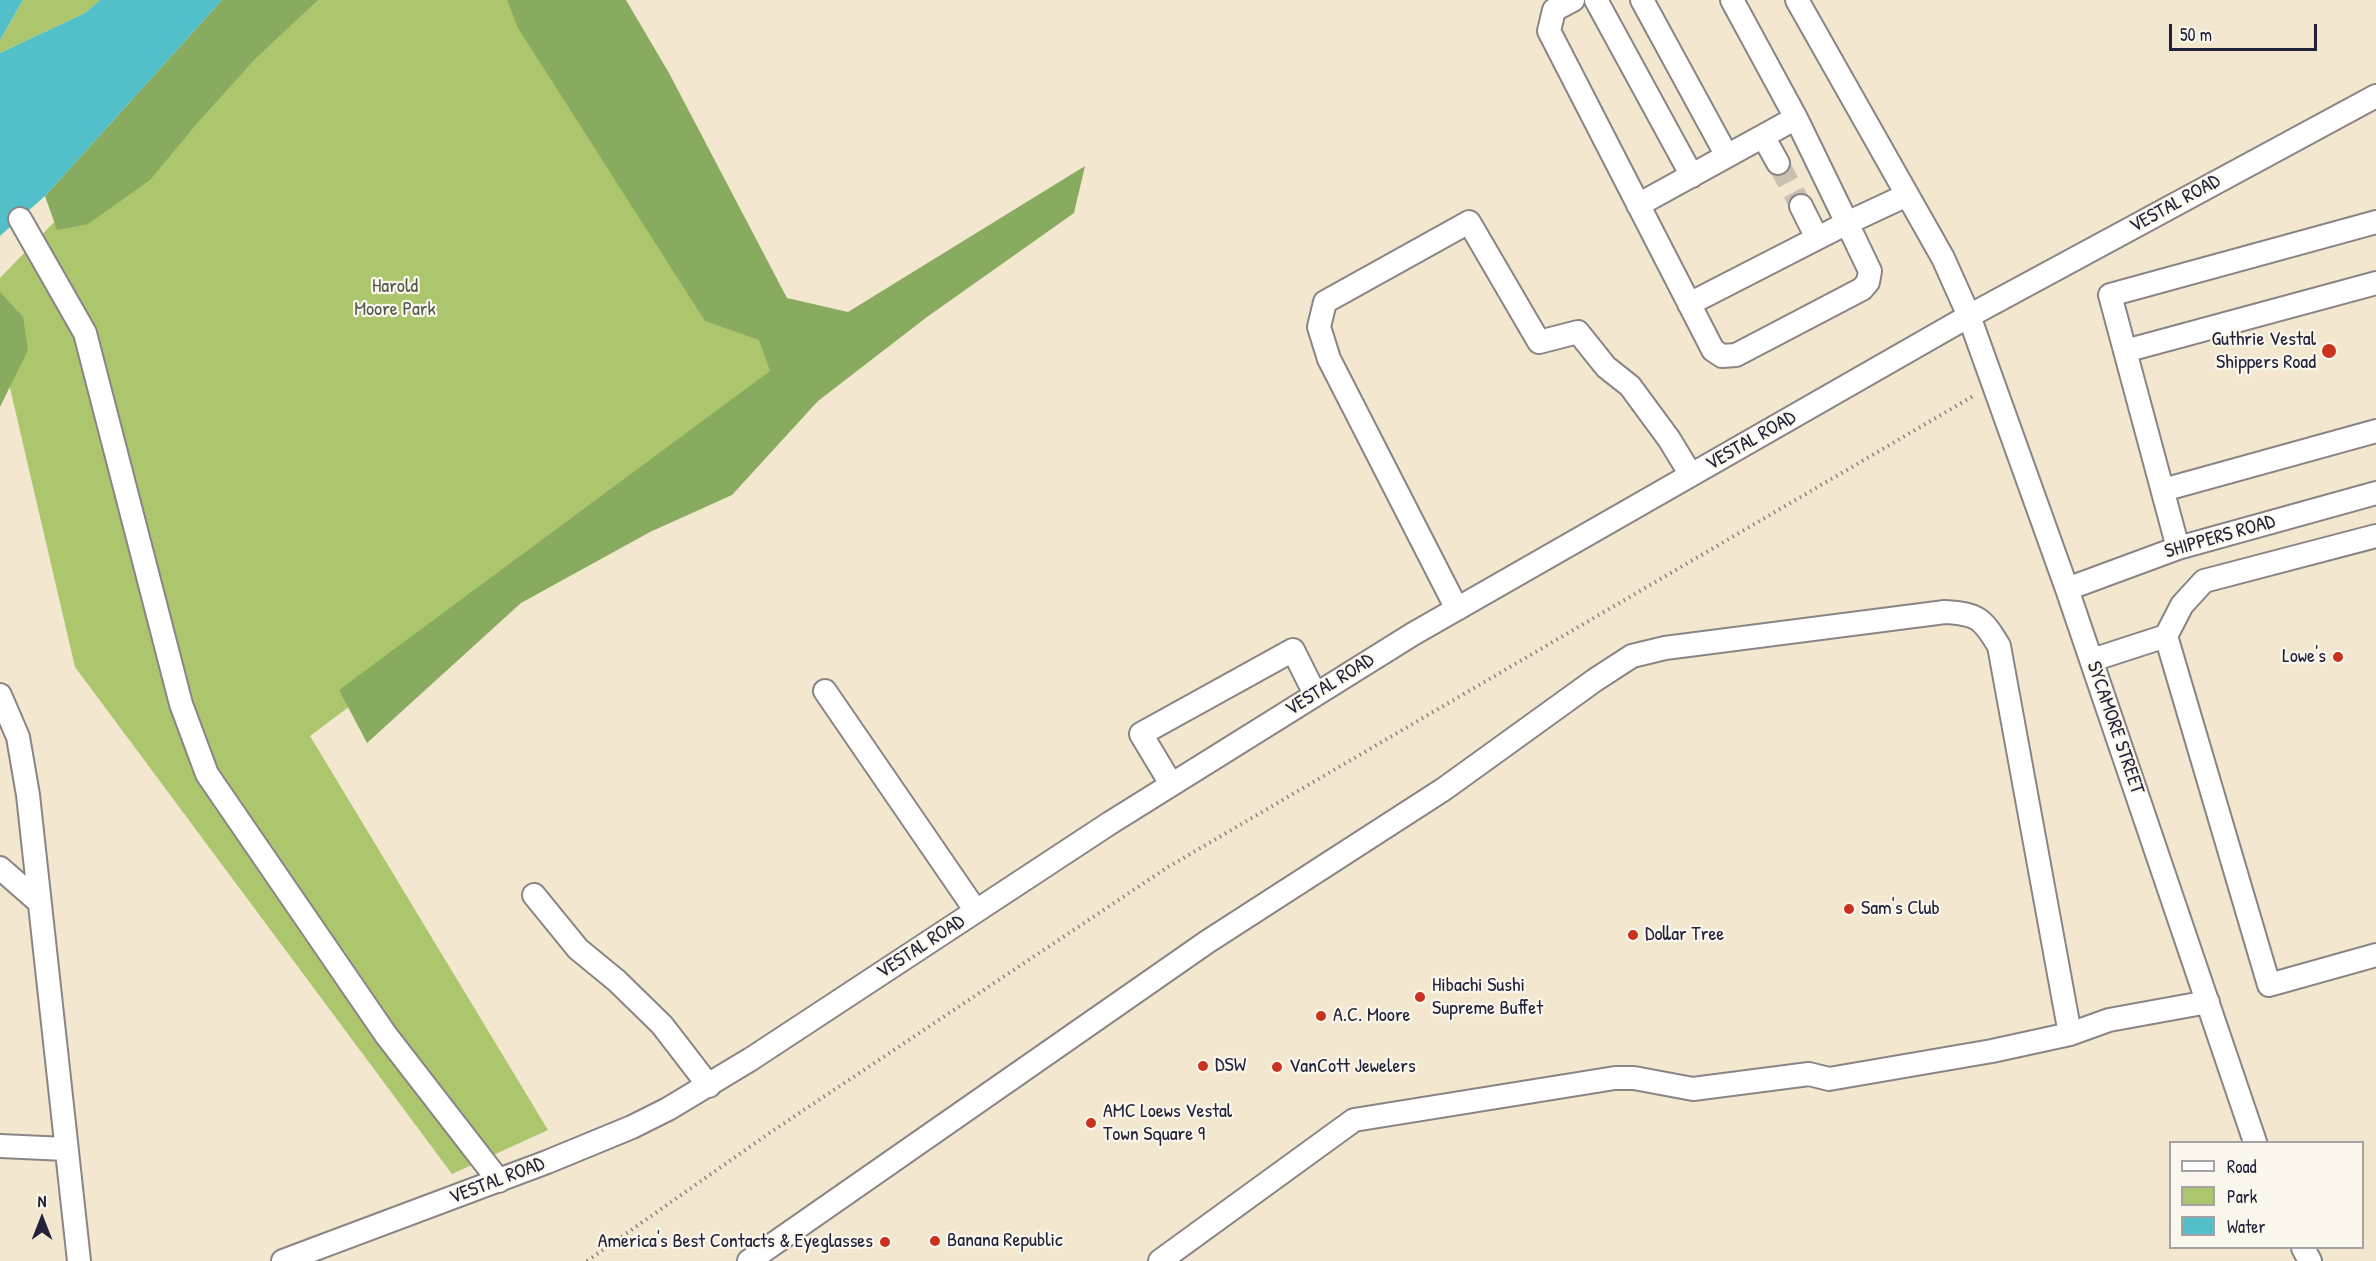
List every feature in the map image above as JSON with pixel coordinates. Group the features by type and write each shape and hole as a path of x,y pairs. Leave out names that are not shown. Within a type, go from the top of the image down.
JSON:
{"street":[{"path":"1573,0 1554,10 1549,31 1713,350 1722,356 1736,355 1862,289 1868,282 1870,271 1796,118 1732,0"},
{"path":"1596,0 1692,176"},
{"path":"1642,0 1727,156"},
{"name":"SYCAMORE STREET","path":"1797,0 1943,258 1969,316 2092,660 2255,1141"},
{"name":"VESTAL ROAD","path":"283,1261 499,1181 632,1127 709,1086 1171,784 1457,609 1969,316 2376,96"},
{"path":"1638,205 1796,118"},
{"path":"1763,136 1778,163"},
{"path":"1689,304 1907,195"},
{"path":"1801,206 1817,238"},
{"path":"20,219 85,333 181,704 207,774 387,1035 499,1181"},
{"path":"1457,609 1329,359 1319,327 1324,302 1469,222 1539,342 1578,332 1606,367 1630,386 1669,439 1691,474"},
{"path":"2178,548 2110,295 2376,222"},
{"path":"2125,351 2376,284"},
{"path":"2163,490 2376,431"},
{"name":"SHIPPERS ROAD","path":"2067,589 2178,548 2376,493"},
{"path":"2376,536 2204,581 2182,605 2166,636 2269,985 2376,956"},
{"path":"749,1261 1207,942 1444,789 1595,680 1632,656 1665,648 1945,612 1968,613 1986,624 1999,646 2070,1034"},
{"path":"2092,660 2166,636"},
{"path":"1171,784 1140,734 1293,650 1315,694"},
{"path":"825,691 976,911"},
{"path":"0,695 18,737 28,795 79,1261"},
{"path":"0,868 39,902"},
{"path":"534,895 578,949 617,981 662,1025 709,1086"},
{"path":"1160,1261 1354,1120 1616,1078 1634,1078 1693,1089 1809,1074 1829,1079 1992,1051 2070,1034 2109,1020 2208,1002"},
{"path":"0,1146 66,1149"}],"path":[{"path":"587,1261 768,1134 1168,867 1976,394"}],"green space":[{"path":"23,0 100,0 85,13 0,53 0,40"},
{"path":"222,0 318,0 255,59 150,180 88,224 57,230 45,196"},
{"name":"Harold Moore Park","path":"269,0 545,0 814,358 310,736 548,1130 452,1174 75,667 0,345 0,278"},
{"path":"507,0 626,0 669,73 787,298 848,312 1085,166 1074,213 927,317 818,401 732,495 650,532 521,603 367,743 339,690 770,371 759,340 705,321 518,28"},
{"path":"0,292 23,317 28,350 0,407"}],"water":[{"path":"0,0 23,0 0,40"},
{"path":"100,0 222,0 45,196 0,236 0,53 85,13"}],"tunnel":[{"path":"1778,163 1801,206"}],"place":[{"name":"Guthrie Vestal Shippers Road","path":"2329,351"},
{"name":"Lowe's","path":"2338,657"},
{"name":"Sam's Club","path":"1849,909"},
{"name":"Dollar Tree","path":"1633,935"},
{"name":"Hibachi Sushi Supreme Buffet","path":"1420,997"},
{"name":"A.C. Moore","path":"1321,1016"},
{"name":"DSW","path":"1203,1066"},
{"name":"VanCott Jewelers","path":"1277,1067"},
{"name":"AMC Loews Vestal Town Square 9","path":"1091,1123"},
{"name":"Banana Republic","path":"935,1241"},
{"name":"America's Best Contacts & Eyeglasses","path":"885,1242"}]}
